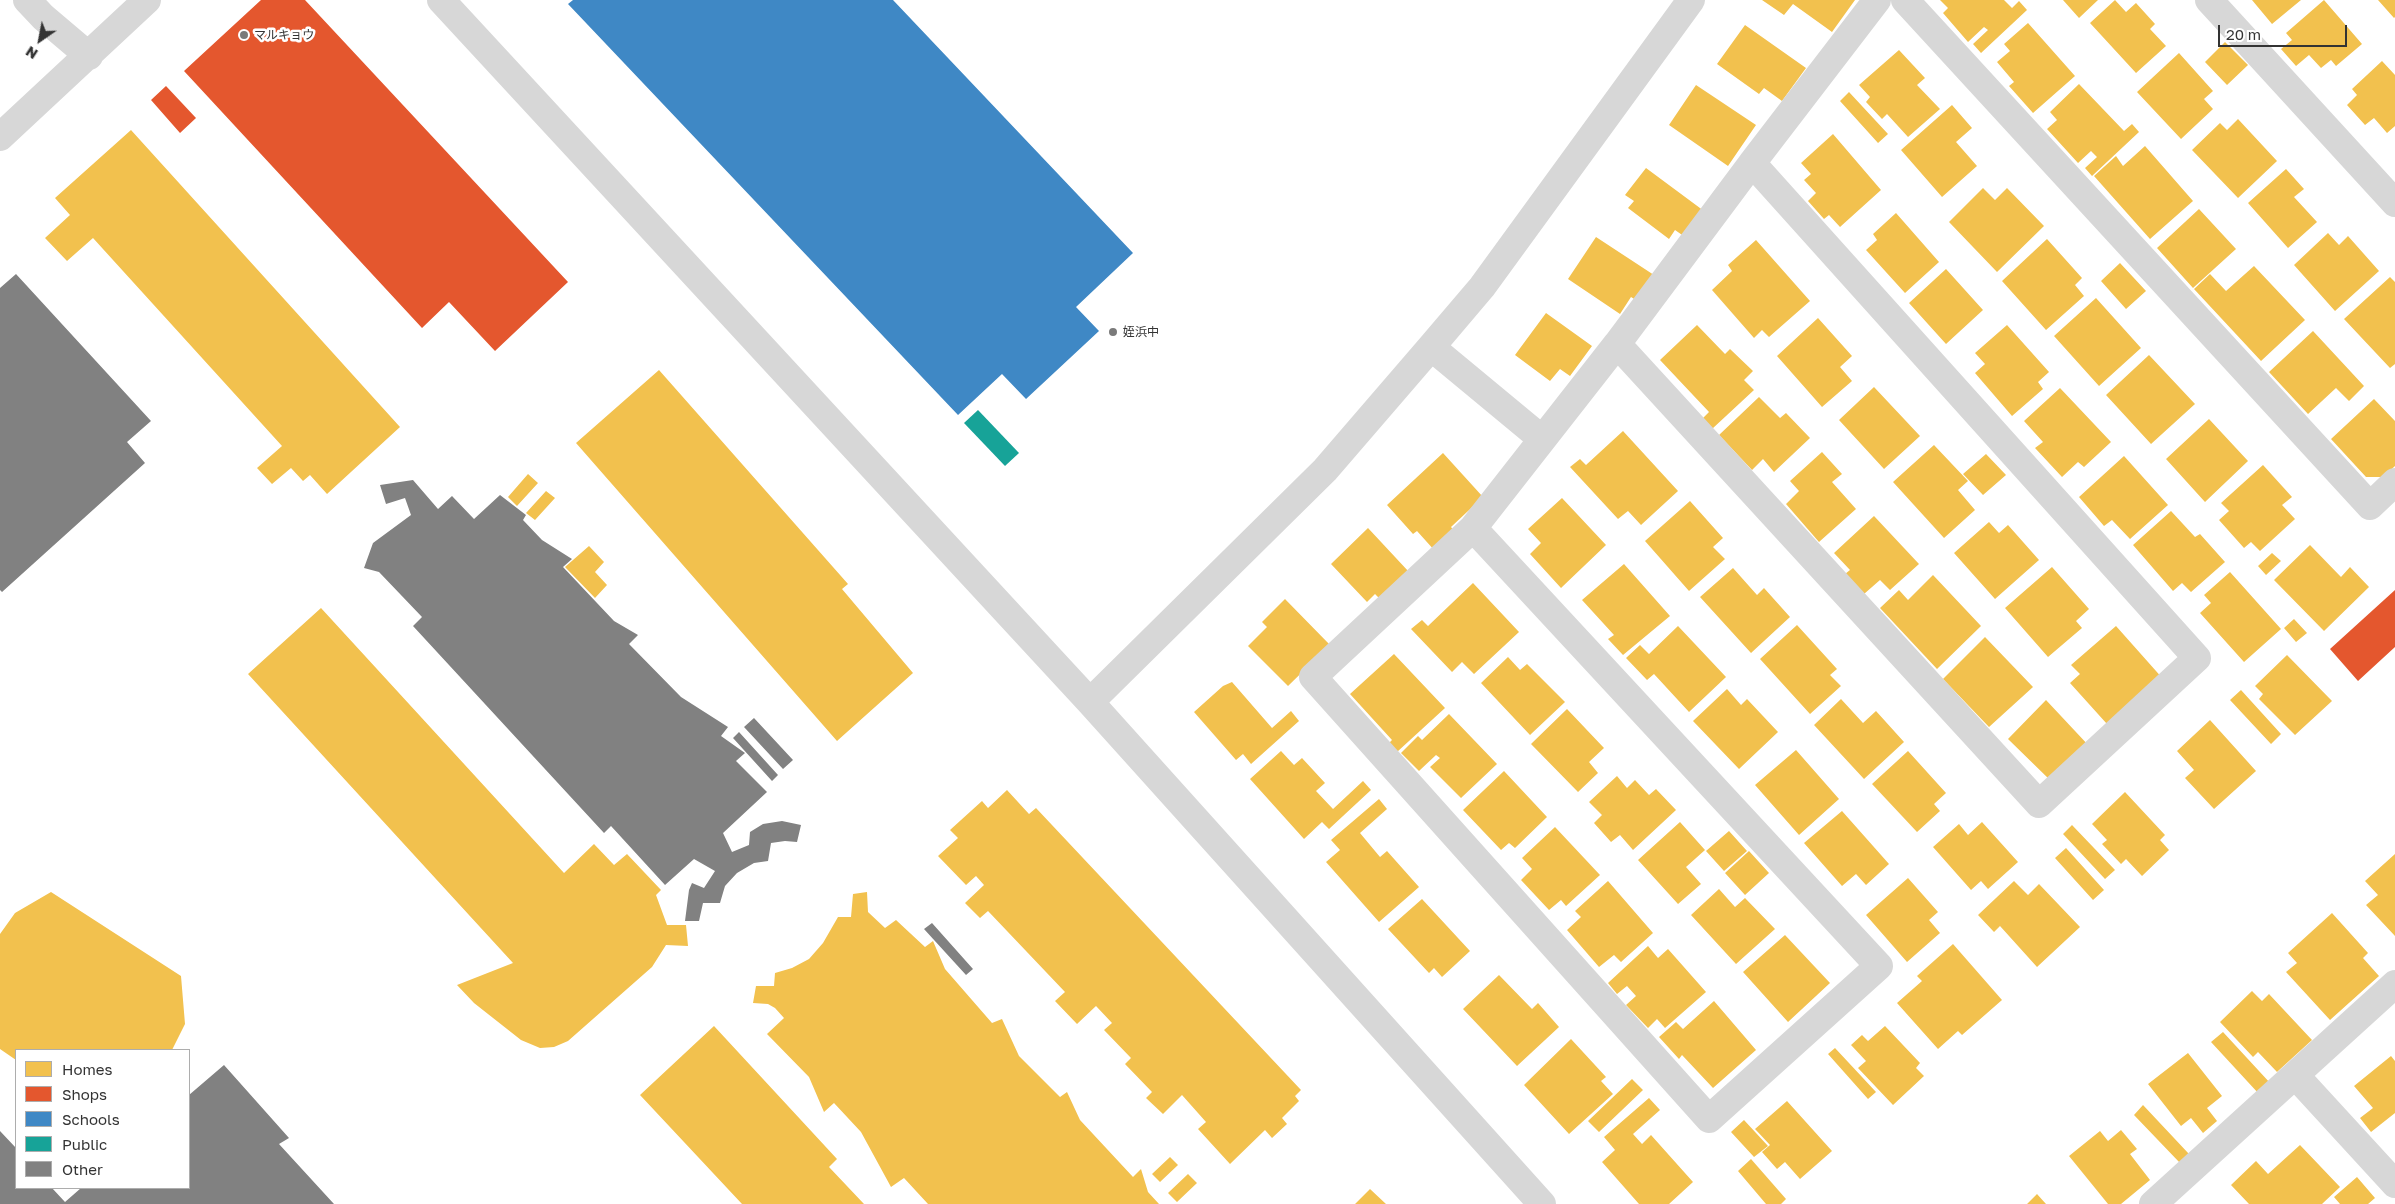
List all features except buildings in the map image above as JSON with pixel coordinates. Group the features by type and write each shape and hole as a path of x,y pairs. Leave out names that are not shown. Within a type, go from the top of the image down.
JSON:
{"street":[{"path":"27,0 43,17 89,56"},
{"path":"0,137 147,0"},
{"path":"89,56 160,0"},
{"path":"441,0 1090,702 1542,1204"},
{"path":"1090,702 1325,470 1431,347 1482,287 1692,0"},
{"path":"1473,528 1879,966 1709,1119 1313,677 1473,528 1617,344 1877,0"},
{"path":"1905,0 2370,506 2395,482"},
{"path":"2209,0 2395,203"},
{"path":"1617,344 2039,804 2197,658 1752,163"},
{"path":"1431,347 1542,439"},
{"path":"2153,1204 2395,984"},
{"path":"2295,1075 2395,1184"}],"place":[{"name":"マルキョウ","path":"244,35"},
{"name":"姪浜中","path":"1113,332"}]}
